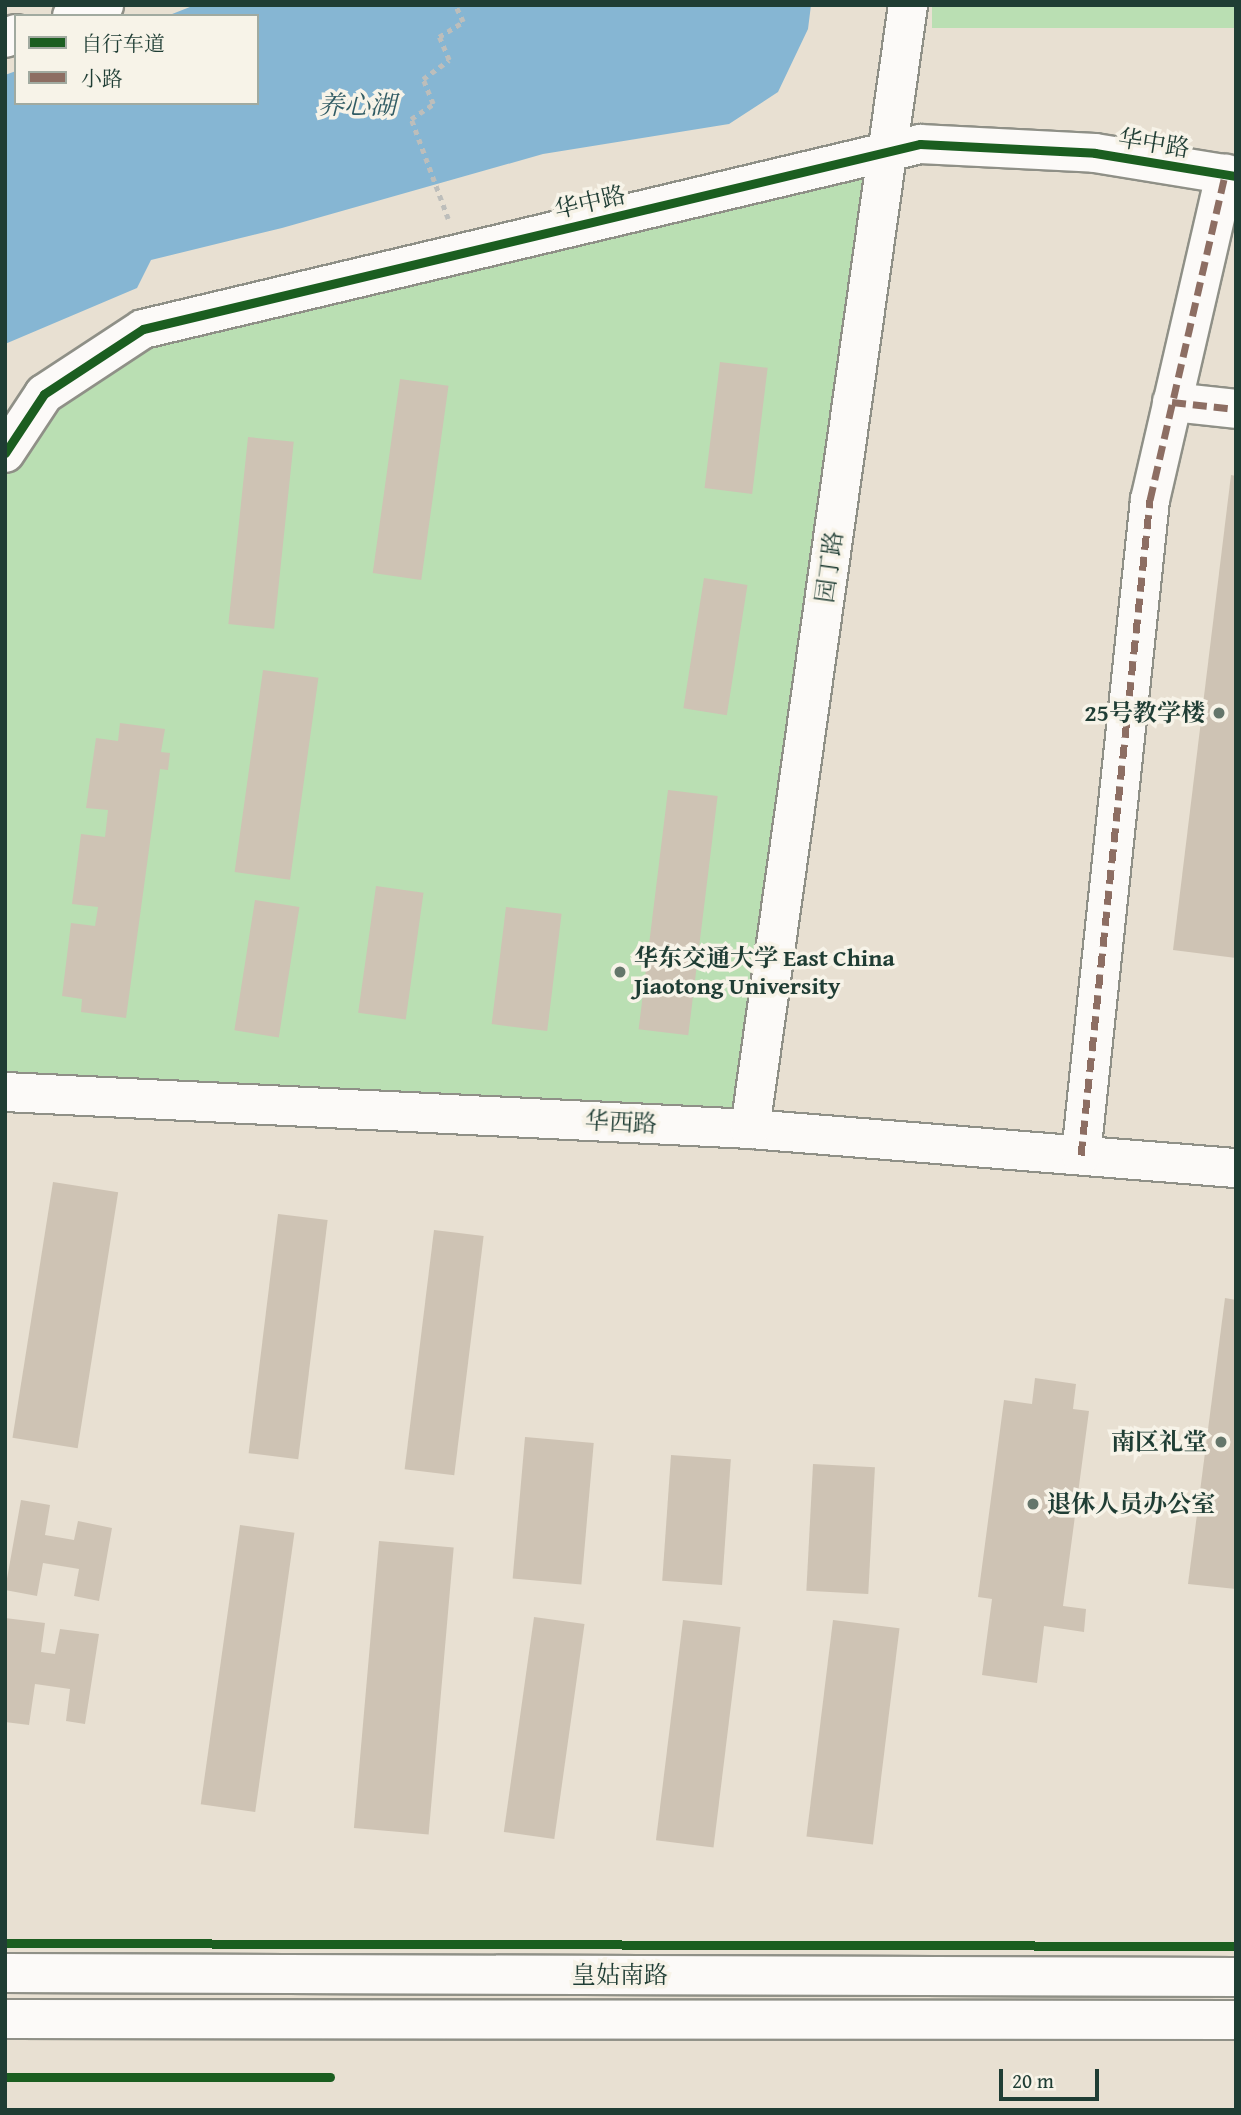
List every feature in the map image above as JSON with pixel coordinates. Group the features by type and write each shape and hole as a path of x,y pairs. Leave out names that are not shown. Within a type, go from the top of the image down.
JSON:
{"street":[{"path":"78,14 104,5"},
{"name":"园丁路","path":"750,1129 908,5"},
{"name":"华中路","path":"5,453 44,394 143,329 920,144 1095,153 1230,175"},
{"path":"1081,1155 1150,500 1172,401 1230,175"},
{"path":"1172,401 1236,409"},
{"name":"华西路","path":"5,1092 750,1129 1236,1167"},
{"name":"皇姑南路","path":"5,1973 1236,1978"},
{"name":"皇姑南路","path":"5,2019 1236,2020"}],"path":[{"path":"439,189 411,119 433,104 423,79 449,60 439,37 463,22 455,5"}],"green space":[{"path":"932,5 1236,5 1236,28 932,28"},
{"path":"867,175 746,1125 5,1084 5,483 9,464 52,399 147,337"}],"water":[{"name":"养心湖","path":"195,5 811,5 808,29 778,92 729,124 543,154 282,228 151,260 137,288 5,344 5,75 14,72 14,105 259,105 259,14 172,14"}],"building":[{"path":"720,362 768,368 752,494 705,488"},
{"path":"400,379 449,386 421,580 373,573"},
{"path":"248,437 294,442 274,629 228,624"},
{"name":"25号教学楼","path":"1231,475 1236,476 1236,958 1173,950"},
{"path":"704,578 747,585 727,715 683,708"},
{"path":"263,670 318,678 290,880 235,872"},
{"path":"120,723 165,729 161,752 170,753 168,770 160,769 126,1018 81,1012 82,999 62,996 71,923 95,926 98,907 72,904 81,834 105,837 108,810 86,808 96,738 118,741"},
{"path":"668,790 718,796 688,1035 639,1029"},
{"path":"376,886 424,893 406,1019 358,1013"},
{"path":"255,900 299,907 279,1037 234,1030"},
{"path":"506,907 562,914 547,1031 492,1024"},
{"path":"53,1182 118,1192 78,1448 12,1438"},
{"path":"278,1214 328,1220 298,1459 249,1453"},
{"path":"434,1230 484,1236 454,1475 405,1469"},
{"name":"南区礼堂","path":"1225,1298 1236,1300 1236,1589 1188,1584"},
{"name":"退休人员办公室","path":"1035,1378 1076,1384 1073,1409 1089,1411 1063,1606 1086,1609 1084,1632 1044,1626 1037,1683 982,1675 992,1599 978,1597 1004,1400 1032,1404"},
{"path":"525,1437 594,1443 581,1584 513,1578"},
{"path":"671,1455 731,1459 722,1585 662,1581"},
{"path":"813,1464 875,1467 868,1594 806,1591"},
{"path":"21,1500 50,1505 45,1535 74,1540 78,1521 112,1528 99,1601 74,1596 79,1569 43,1563 37,1596 5,1590"},
{"path":"240,1525 294,1533 255,1812 201,1804"},
{"path":"379,1541 454,1548 429,1834 354,1828"},
{"path":"534,1617 585,1624 554,1839 504,1832"},
{"path":"5,1618 45,1623 41,1652 55,1654 60,1629 99,1634 85,1724 66,1721 70,1689 35,1684 29,1725 5,1722"},
{"path":"683,1620 741,1627 714,1847 656,1840"},
{"path":"833,1620 900,1628 873,1845 806,1836"}],"marked path":[{"path":"1081,1155 1150,500 1225,174"},
{"path":"1172,402 1236,409"}],"cycle path":[{"path":"5,453 44,394 143,329 920,144 1095,153 1236,176"},
{"path":"5,1943 1236,1946"},
{"path":"5,2077 330,2077"}],"place":[{"name":"25号教学楼","path":"1219,713"},
{"name":"华东交通大学 East China Jiaotong University","path":"620,972"},
{"name":"南区礼堂","path":"1221,1442"},
{"name":"退休人员办公室","path":"1033,1504"}]}
